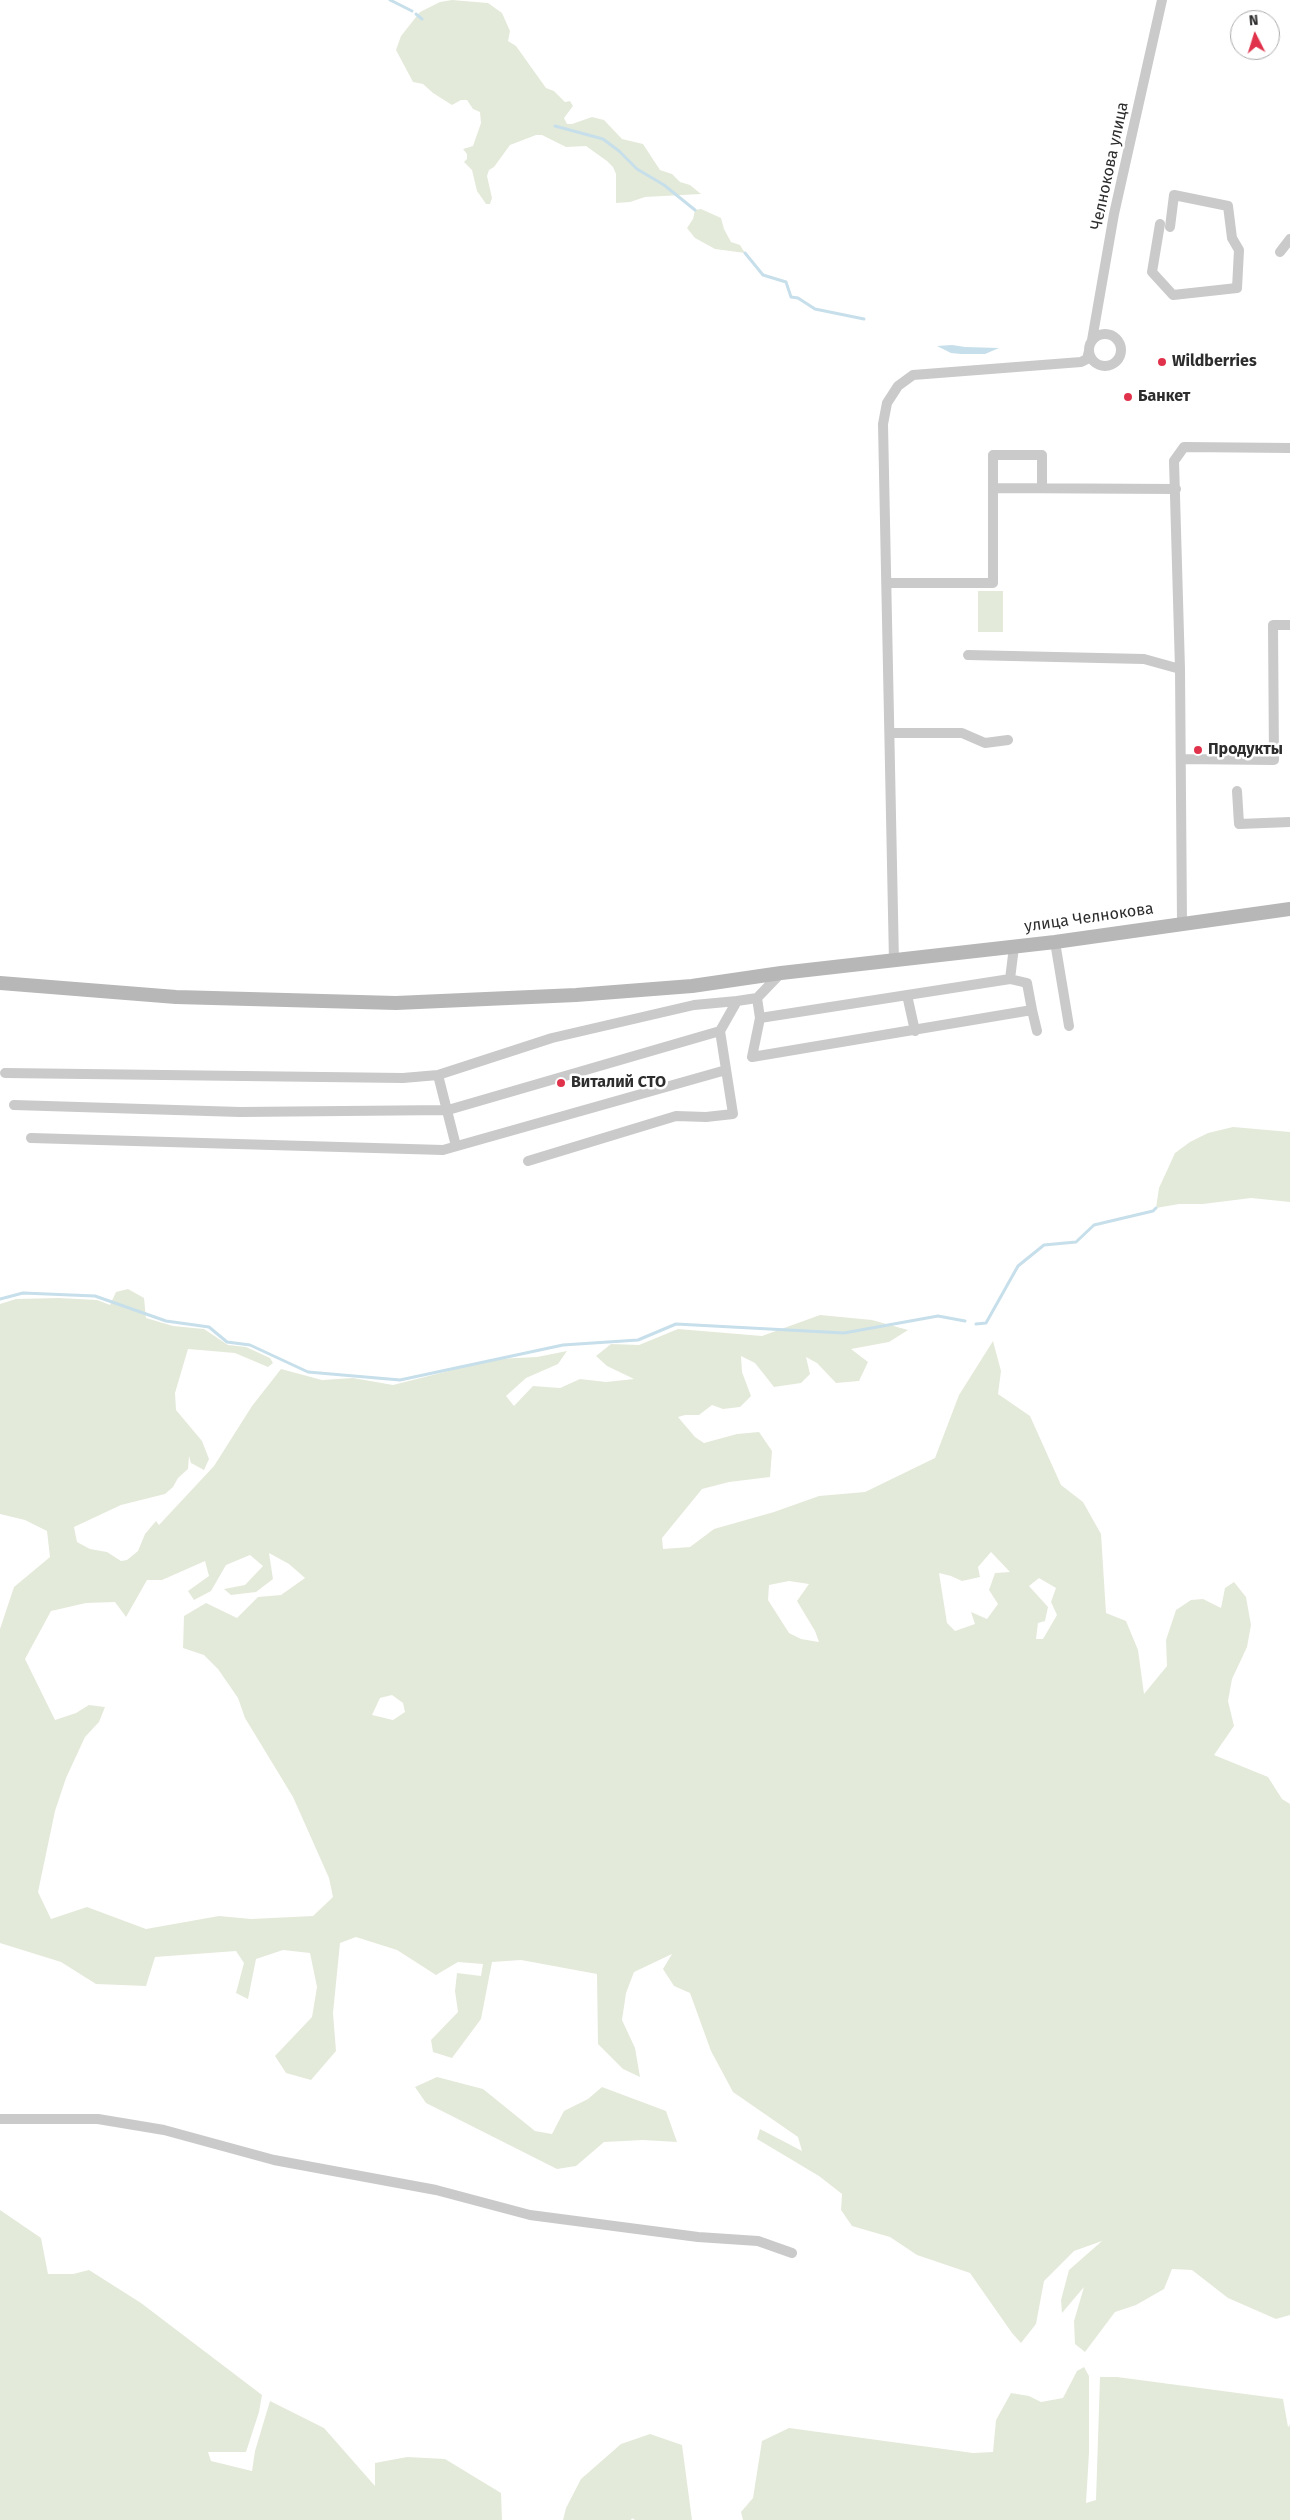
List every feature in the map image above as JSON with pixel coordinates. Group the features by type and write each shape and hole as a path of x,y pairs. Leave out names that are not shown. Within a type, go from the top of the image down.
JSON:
{"main road":[{"name":"улица Челнокова","path":"0,982 176,997 396,1003 576,995 692,986 781,973 894,962 1056,942 1290,909"}],"street":[{"name":"Челнокова улица","path":"1092,340 1114,214 1162,0"},
{"path":"1174,195 1228,206 1232,238 1239,250 1237,288 1173,294 1152,272 1165,225 1174,195"},
{"path":"1280,252 1290,239"},
{"path":"894,962 883,424 887,404 898,386 913,375 1081,362 1087,359 1089,351 1092,340 1105,333 1115,336 1121,345 1120,356 1113,364 1102,366 1093,361 1089,351"},
{"path":"1182,923 1180,669 1174,461 1184,448 1290,448"},
{"path":"887,583 992,583 993,455 1042,455 1042,488"},
{"path":"993,488 1176,488"},
{"path":"1181,759 1274,760 1273,625 1290,625"},
{"path":"968,655 1144,659 1180,669"},
{"path":"890,733 962,732 985,743 1008,740"},
{"path":"1237,791 1239,824 1290,822"},
{"path":"1056,942 1069,1026"},
{"path":"1010,979 1014,947"},
{"path":"5,1073 403,1078 438,1075 552,1038 694,1005 757,998 781,973"},
{"path":"760,1018 1010,979 1027,983 1037,1031"},
{"path":"907,995 915,1031"},
{"path":"757,998 760,1018 752,1057 1032,1010"},
{"path":"528,1161 676,1116 706,1118 733,1114 720,1031 737,1001"},
{"path":"14,1105 240,1112 448,1110 720,1031"},
{"path":"31,1138 443,1150 726,1070"},
{"path":"438,1075 456,1146"},
{"path":"0,2119 98,2119 164,2130 274,2160 436,2190 530,2215 698,2236 758,2241 792,2253"}],"green space":[{"path":"452,0 488,3 502,13 510,31 508,41 516,46 546,88 554,91 565,102 570,101 573,106 564,118 567,124 592,117 604,120 622,139 643,144 660,170 672,174 680,182 690,185 701,194 645,197 630,202 616,203 616,174 613,167 607,161 586,146 566,147 542,135 536,135 510,145 494,167 489,170 487,176 492,198 490,204 486,204 477,191 472,170 464,162 467,159 467,154 463,149 473,146 481,123 480,112 473,109 467,100 461,100 452,105 423,84 413,82 396,50 401,36 420,12 440,2"},
{"path":"701,209 721,218 731,242 740,245 745,253 715,249 695,238 687,228 693,219 695,210"},
{"path":"978,591 1003,591 1003,632 978,632"},
{"path":"1233,1127 1290,1132 1290,1202 1251,1198 1203,1204 1179,1204 1156,1208 1159,1188 1175,1153 1190,1142 1208,1133"},
{"path":"128,1289 144,1298 146,1318 173,1326 204,1329 228,1345 246,1347 270,1358 273,1363 268,1367 235,1353 188,1349 175,1393 176,1410 202,1441 209,1459 204,1470 191,1463 189,1456 188,1469 165,1494 121,1505 74,1527 77,1542 90,1549 107,1552 121,1561 127,1560 138,1551 145,1534 156,1521 159,1525 214,1466 252,1406 281,1369 322,1380 353,1378 393,1385 496,1359 537,1357 567,1351 558,1364 526,1378 506,1396 514,1406 533,1386 560,1388 580,1379 606,1382 634,1379 607,1366 596,1356 611,1344 639,1345 678,1329 762,1336 820,1315 872,1320 908,1330 889,1342 851,1349 868,1362 859,1381 836,1383 817,1363 806,1357 810,1374 801,1383 774,1387 755,1363 741,1356 742,1372 751,1396 740,1407 723,1409 712,1405 699,1415 678,1417 695,1437 704,1443 737,1434 759,1432 772,1451 770,1477 729,1482 702,1489 662,1538 663,1549 690,1547 714,1529 774,1512 819,1496 865,1492 935,1458 959,1395 993,1341 1001,1371 998,1394 1030,1416 1061,1485 1083,1502 1101,1534 1106,1613 1126,1621 1138,1650 1144,1694 1167,1666 1166,1640 1176,1610 1191,1600 1203,1599 1221,1608 1225,1588 1234,1582 1246,1597 1251,1625 1247,1647 1232,1679 1228,1701 1234,1726 1214,1755 1268,1777 1282,1799 1290,1804 1290,2315 1276,2319 1228,2298 1192,2270 1172,2269 1164,2289 1136,2305 1115,2312 1085,2352 1075,2344 1074,2321 1084,2287 1062,2313 1061,2300 1069,2270 1102,2241 1074,2251 1044,2281 1036,2324 1021,2343 970,2273 917,2255 890,2237 852,2226 841,2210 842,2194 819,2176 757,2139 760,2129 802,2151 798,2137 733,2092 711,2051 690,1993 674,1986 663,1969 672,1954 634,1972 626,1993 622,2020 635,2048 640,2077 623,2069 598,2044 597,1974 521,1960 492,1962 481,2019 452,2058 433,2052 431,2040 458,2012 455,1991 457,1973 481,1976 483,1964 458,1962 436,1975 397,1950 356,1937 340,1943 333,2013 336,2051 311,2080 286,2073 275,2056 312,2017 317,1987 310,1953 283,1950 256,1959 248,1999 236,1993 244,1963 236,1951 155,1957 146,1986 96,1984 61,1962 0,1943 0,1629 14,1587 50,1557 47,1531 25,1520 0,1514 0,1304 16,1299 58,1298 97,1300 110,1305 116,1292","holes":["991,1552 1010,1572 995,1573 989,1590 998,1604 987,1619 971,1612 975,1624 955,1631 947,1623 939,1573 962,1581 980,1577 978,1567","269,1553 289,1564 305,1578 281,1595 258,1597 237,1618 206,1603 184,1616 183,1648 204,1655 218,1669 238,1698 245,1718 293,1797 329,1878 333,1897 313,1916 251,1919 219,1916 146,1929 87,1907 51,1919 38,1892 55,1811 66,1778 85,1737 99,1722 105,1707 89,1705 76,1713 55,1720 25,1659 51,1611 86,1603 115,1602 126,1617 147,1580 162,1580 205,1561 209,1576 188,1591 194,1600 211,1591 226,1565 250,1555 263,1566 245,1585 224,1589 231,1595 256,1592 273,1579","1039,1578 1056,1588 1051,1602 1057,1615 1043,1639 1036,1639 1038,1623 1045,1621 1048,1607 1029,1586","789,1581 809,1584 797,1601 815,1631 819,1642 801,1639 789,1633 768,1600 769,1585","392,1695 403,1703 405,1712 393,1720 372,1715 380,1698"]},
{"path":"437,2077 483,2089 535,2131 552,2134 564,2111 588,2099 602,2087 666,2111 677,2142 643,2140 604,2142 576,2166 557,2169 426,2103 415,2087"},
{"path":"0,2210 41,2238 48,2274 73,2274 89,2270 141,2303 262,2395 259,2412 246,2452 208,2452 211,2461 252,2471 255,2451 270,2401 324,2428 375,2486 375,2463 407,2457 445,2459 501,2493 502,2520 0,2520"},
{"path":"1084,2367 1089,2376 1089,2453 1086,2503 1096,2500 1100,2377 1117,2377 1283,2399 1288,2427 1290,2425 1290,2520 743,2520 741,2512 753,2498 762,2441 789,2428 973,2453 993,2452 996,2420 1011,2393 1029,2396 1041,2402 1063,2398 1077,2371"},
{"path":"650,2434 682,2445 692,2520 635,2520 632,2518 631,2520 563,2520 566,2508 581,2479 621,2444"}],"water":[{"path":"937,346 999,348 985,354 961,354 951,353"}],"waterway":[{"path":"390,0 412,11"},
{"path":"416,14 422,19"},
{"path":"555,126 603,139 619,151 637,169 664,185 695,210"},
{"path":"745,253 763,275 786,282 791,297 798,298 815,309 864,319"},
{"path":"976,1324 986,1323 1018,1266 1044,1245 1076,1242 1094,1225 1153,1211 1156,1208"},
{"path":"0,1299 23,1293 95,1296 166,1321 209,1327 227,1342 250,1345 308,1372 400,1380 563,1345 638,1340 676,1324 844,1333 938,1316 965,1321"}],"place":[{"name":"Wildberries","path":"1162,362"},
{"name":"Банкет","path":"1128,397"},
{"name":"Продукты","path":"1198,750"},
{"name":"Виталий СТО","path":"561,1083"}]}
